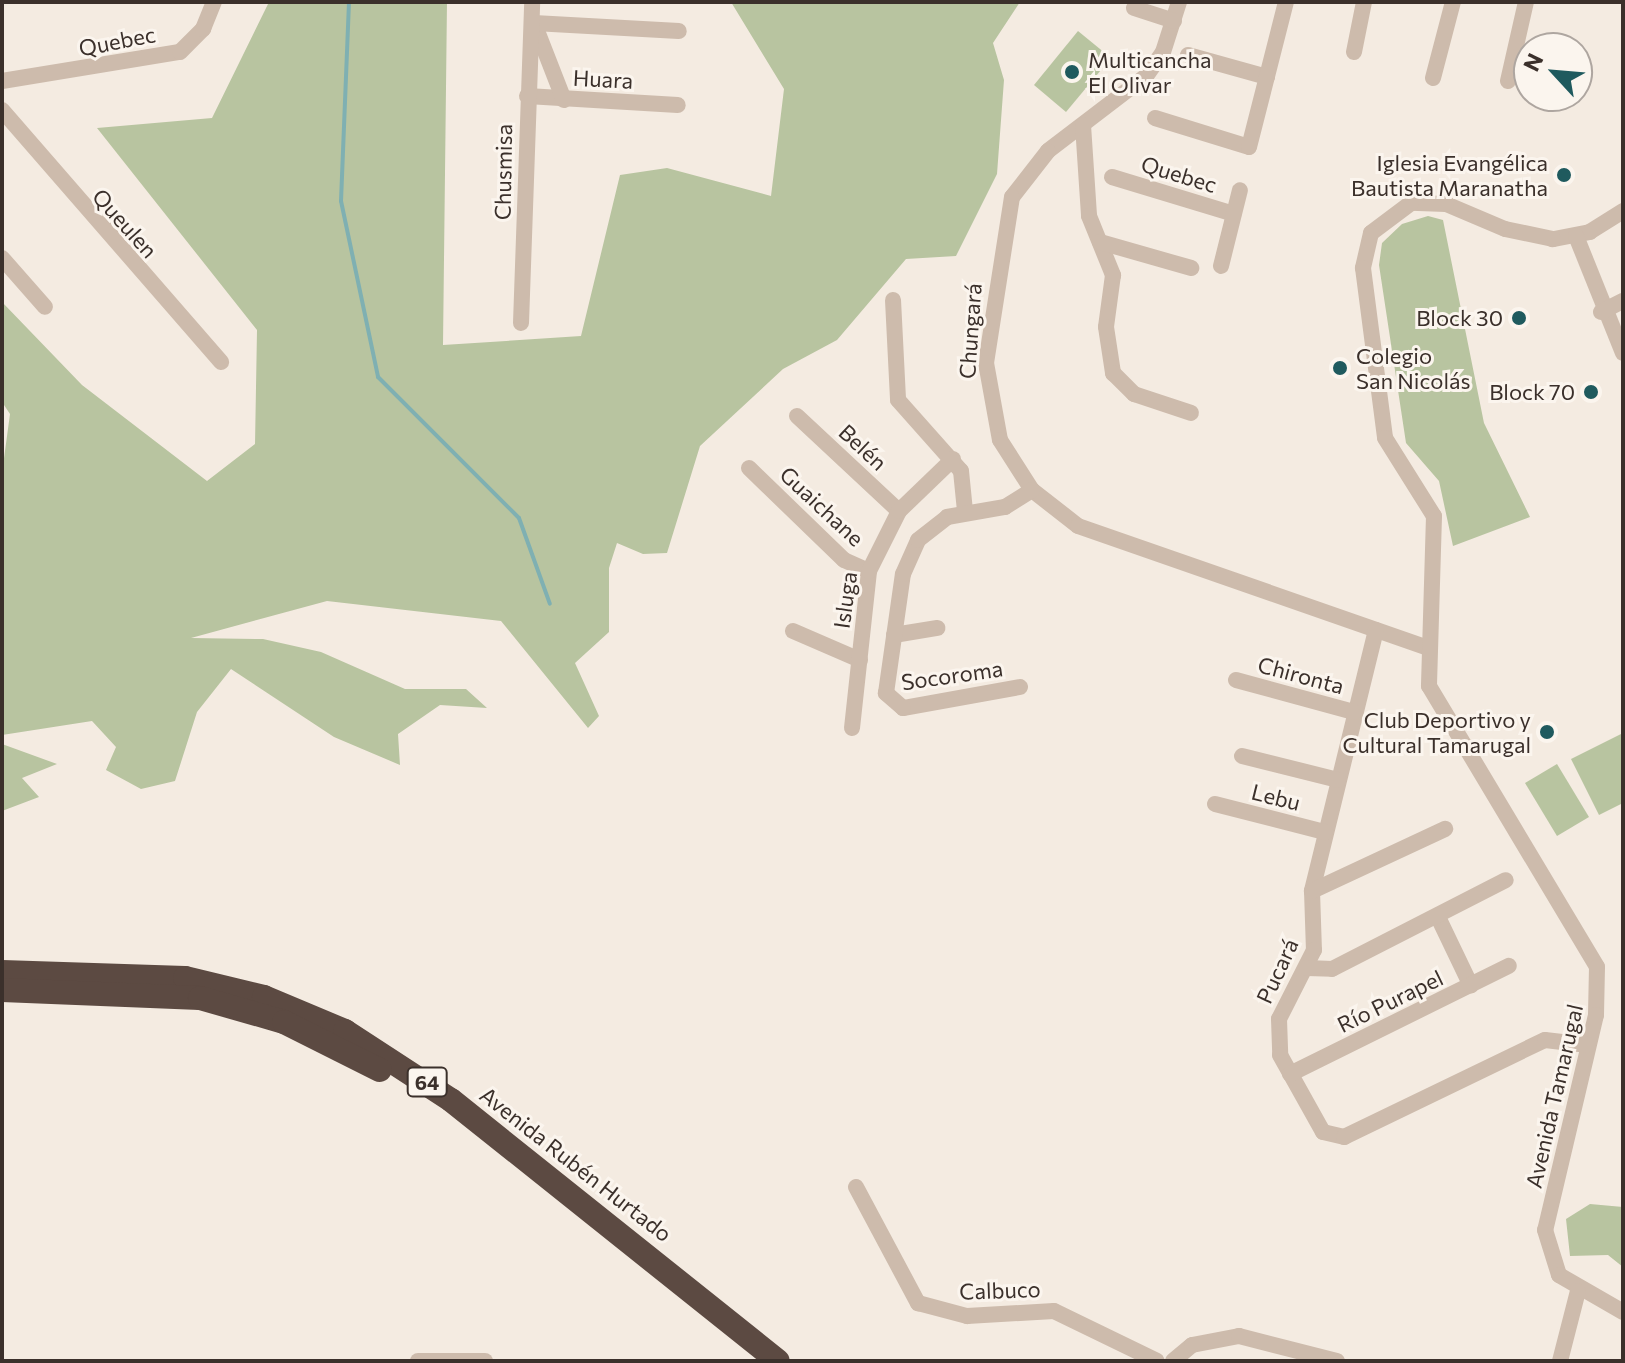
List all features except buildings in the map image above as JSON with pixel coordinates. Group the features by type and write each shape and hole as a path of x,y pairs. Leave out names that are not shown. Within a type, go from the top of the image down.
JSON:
{"highway":[{"name":"Avenida Rubén Hurtado","path":"2,972 201,980 345,1031 451,1100 778,1361"},
{"name":"Avenida Rubén Hurtado","path":"2,990 167,992 249,1010 319,1037 446,1115 756,1361"}],"street":[{"name":"Quebec","path":"2,81 180,52 203,29 214,2"},
{"name":"Chusmisa","path":"521,323 527,96 534,23 532,2"},
{"name":"Chungará","path":"1179,2 1174,21 1146,76 1031,166 1001,235 987,393 1000,440 1032,490 1078,526 1425,647"},
{"path":"1354,52 1364,2"},
{"path":"1433,78 1453,2"},
{"path":"1508,81 1526,2"},
{"path":"1155,118 1249,147 1283,3"},
{"path":"1134,8 1174,21"},
{"name":"Chusmisa","path":"534,23 564,100"},
{"path":"534,23 679,31"},
{"path":"1188,55 1267,77"},
{"name":"Huara","path":"527,96 678,105"},
{"name":"Queulen","path":"2,110 221,362"},
{"path":"1083,125 1089,216 1113,275 1106,327 1113,373 1134,394 1191,413"},
{"name":"Quebec","path":"1112,177 1234,214"},
{"path":"1221,266 1240,190"},
{"name":"Avenida Tamarugal","path":"1623,211 1576,236 1528,236 1426,201 1388,214 1365,251 1385,438 1434,516 1425,647 1441,713 1592,951 1599,998 1545,1230 1559,1275 1578,1291 1623,1312"},
{"path":"1576,236 1601,312 1623,353"},
{"path":"1100,242 1191,268"},
{"path":"2,258 45,307"},
{"path":"893,300 898,400 953,459 965,511"},
{"path":"1601,312 1623,301"},
{"name":"Belén","path":"797,416 899,511"},
{"name":"Isluga","path":"852,728 869,571 899,511 953,459"},
{"name":"Guaichane","path":"749,468 844,560 869,571"},
{"path":"937,628 894,635 903,574 918,540 965,511 1005,507 1032,490"},
{"name":"Pucará","path":"1376,630 1312,891 1316,938 1307,968 1276,1032 1290,1074 1323,1132 1344,1137 1545,1040 1588,1045"},
{"path":"793,631 860,660"},
{"name":"Socoroma","path":"894,635 886,693 892,703 903,708 1020,687"},
{"name":"Chironta","path":"1236,680 1354,712"},
{"path":"1242,756 1338,780"},
{"name":"Lebu","path":"1215,804 1325,832"},
{"path":"1312,891 1445,829"},
{"path":"1307,968 1332,969 1506,880"},
{"path":"1438,917 1471,986"},
{"name":"Río Purapel","path":"1290,1074 1509,966"},
{"name":"Calbuco","path":"856,1187 918,1303 967,1316 1054,1311 1157,1361"},
{"path":"1560,1361 1578,1291"},
{"path":"1173,1361 1192,1345 1220,1337 1262,1338 1337,1361"},
{"path":"418,1361 485,1361"}],"green space":[{"path":"269,2 447,2 443,345 581,336 620,175 667,168 771,196 784,89 731,2 1020,2 993,43 1004,80 997,174 956,256 906,259 837,340 783,369 700,446 667,553 643,554 617,543 609,568 609,632 575,663 599,716 588,728 501,621 327,601 191,638 263,639 321,652 405,689 466,689 487,708 440,705 398,734 400,765 334,737 231,669 197,712 175,781 141,789 106,770 116,747 92,721 2,735 2,473 10,414 2,402 2,302 82,385 207,481 255,444 257,330 97,128 212,118"},
{"name":"Multicancha El Olivar","path":"1078,31 1111,58 1066,112 1034,85"},
{"path":"1428,216 1443,220 1484,423 1530,517 1453,546 1439,481 1406,443 1379,265 1382,243 1402,224"},
{"path":"1623,733 1623,803 1599,815 1571,759"},
{"path":"2,744 57,764 22,778 39,797 2,811"},
{"path":"1557,764 1589,817 1557,836 1525,783"},
{"path":"1590,1204 1623,1207 1623,1267 1608,1255 1570,1256 1566,1219"}],"waterway":[{"path":"349,2 341,201 378,377 519,518 550,604"}],"place":[{"name":"Multicancha El Olivar","path":"1072,72"},
{"name":"Iglesia Evangélica Bautista Maranatha","path":"1564,175"},
{"name":"Block 30","path":"1519,318"},
{"name":"Colegio San Nicolás","path":"1340,368"},
{"name":"Block 70","path":"1591,392"},
{"name":"Club Deportivo y Cultural Tamarugal","path":"1547,732"}]}
